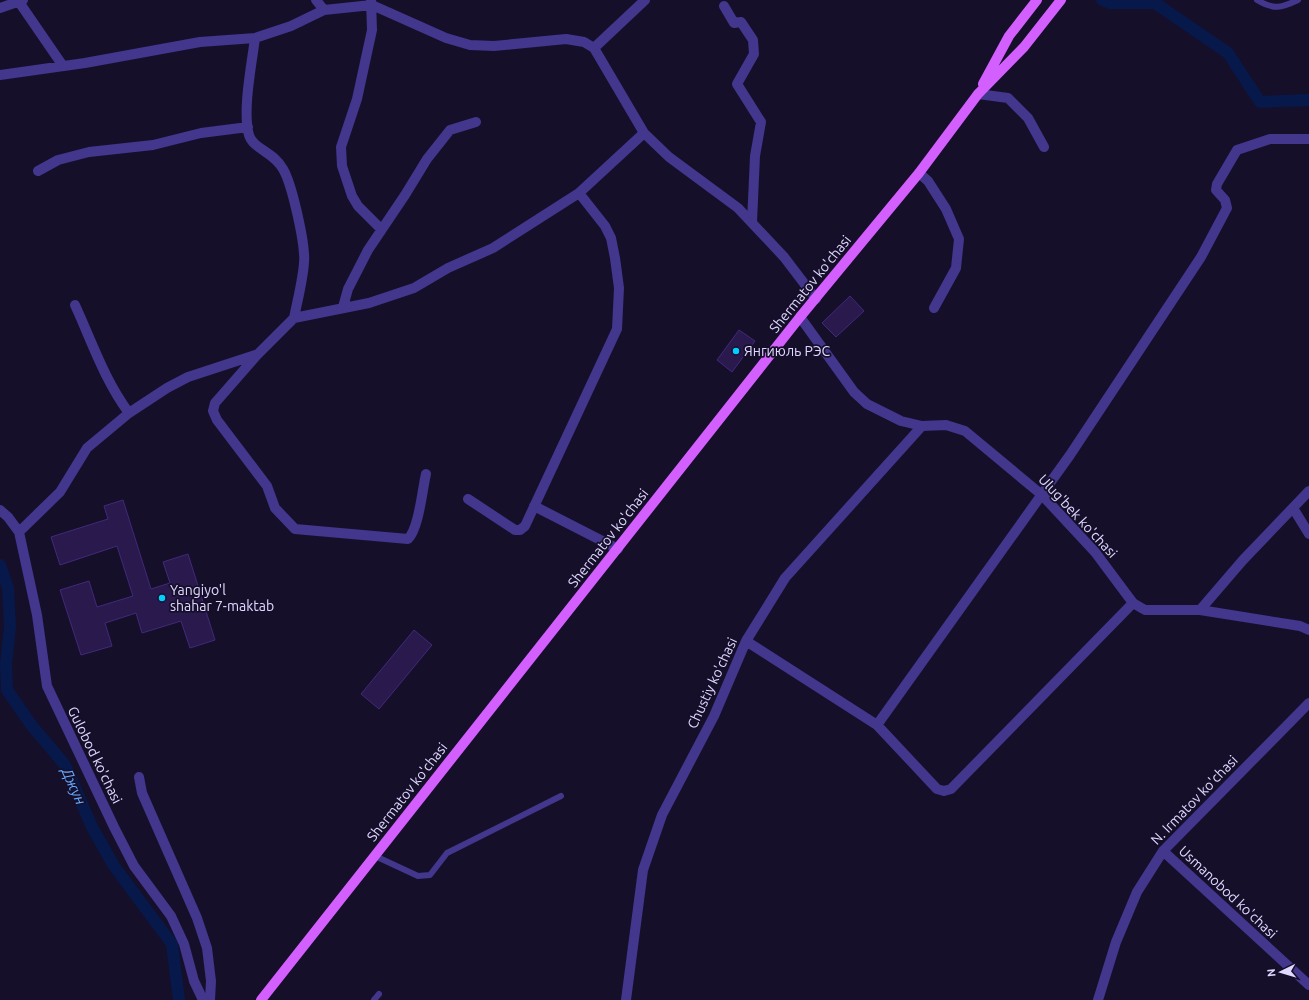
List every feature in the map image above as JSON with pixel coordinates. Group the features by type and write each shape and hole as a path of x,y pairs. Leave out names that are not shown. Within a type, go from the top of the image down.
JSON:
{"main road":[{"name":"Shermatov ko'chasi","path":"978,94 1009,36 1037,0"},
{"name":"Shermatov ko'chasi","path":"261,1000 800,317 919,173 978,94 1024,47 1061,0"}],"street":[{"path":"316,0 324,10"},
{"path":"594,48 645,0"},
{"path":"0,8 21,1 63,66"},
{"path":"371,2 372,30 357,99 341,147 342,166 352,196 358,206 381,228"},
{"path":"0,75 122,57 200,42 255,38 291,26 324,10 371,2 446,38 470,45 494,46 566,39 584,42 594,48 644,133 669,157 738,208 784,257 816,299"},
{"path":"724,6 734,24 741,22 753,40 754,54 737,84 761,122 755,156 752,222"},
{"path":"255,38 248,89 248,128 253,142 274,155 283,169 291,192 305,256 294,318"},
{"path":"978,94 1008,98 1028,118 1044,147"},
{"path":"343,307 348,289 368,250 381,228 444,135 457,127 476,122"},
{"path":"38,171 58,160 89,152 153,145 201,133 248,128"},
{"path":"426,474 417,519 412,534 408,539 295,529 275,508 268,486 217,420 213,411 215,403 258,354 294,318 369,303 414,288 448,268 493,248 579,193 644,133"},
{"path":"877,725 1042,495 1201,256 1226,208 1225,200 1216,190 1217,184 1237,150 1270,139 1309,138"},
{"path":"919,173 928,180 946,209 959,239 956,268 934,308"},
{"path":"468,499 517,530 524,526 617,329 618,288 611,238 605,226 579,193"},
{"path":"75,305 92,341 103,371 114,392 129,413"},
{"name":"Ulug'bek ko'chasi","path":"800,317 854,392 862,400 888,415 922,426 946,425 965,431 1042,495 1094,552 1133,603"},
{"path":"20,532 60,492 87,448 129,413 167,388 188,377 258,354"},
{"name":"Chustiy ko'chasi","path":"626,1000 643,870 662,815 714,716 746,641 785,578 922,426"},
{"path":"1200,610 1243,560 1309,491"},
{"path":"534,506 618,549"},
{"path":"1293,508 1309,534"},
{"name":"Gulobod ko'chasi","path":"0,510 8,517 20,532 37,615 47,686 134,866 172,916 184,944 194,981 203,1000"},
{"path":"746,641 877,725 937,789 944,791 951,789 1133,603 1145,610 1200,610 1300,626 1309,630"},
{"name":"N. Irmatov ko'chasi","path":"1098,1000 1116,942 1137,892 1163,851 1307,709"},
{"path":"139,777 145,800 197,918 207,948 211,981 210,1000"},
{"name":"Usmanobod ko'chasi","path":"1163,851 1309,985"}],"lane":[{"path":"1257,0 1268,6 1283,7 1298,0"},
{"path":"375,856 418,876 430,875 447,854 561,796"},
{"path":"374,1000 379,994"}],"building":[{"path":"850,296 864,311 836,337 822,323"},
{"name":"Янгиюль РЭС","path":"739,330 755,341 732,372 717,360"},
{"path":"123,500 151,589 170,583 163,562 188,554 215,640 190,648 181,621 142,633 136,613 105,623 112,646 81,655 60,590 89,581 97,607 133,596 117,546 60,565 51,537 108,519 104,506"},
{"path":"414,630 432,645 379,709 361,694"}],"waterway":[{"path":"1102,0 1110,3 1155,3 1228,53 1260,102 1309,100"},
{"name":"Джун","path":"0,565 8,588 10,626 6,664 7,690 32,726 65,765 92,827 114,866 172,944 179,1000"}],"place":[{"name":"Янгиюль РЭС","path":"736,351"},
{"name":"Yangiyo'l shahar 7-maktab","path":"162,598"}]}
